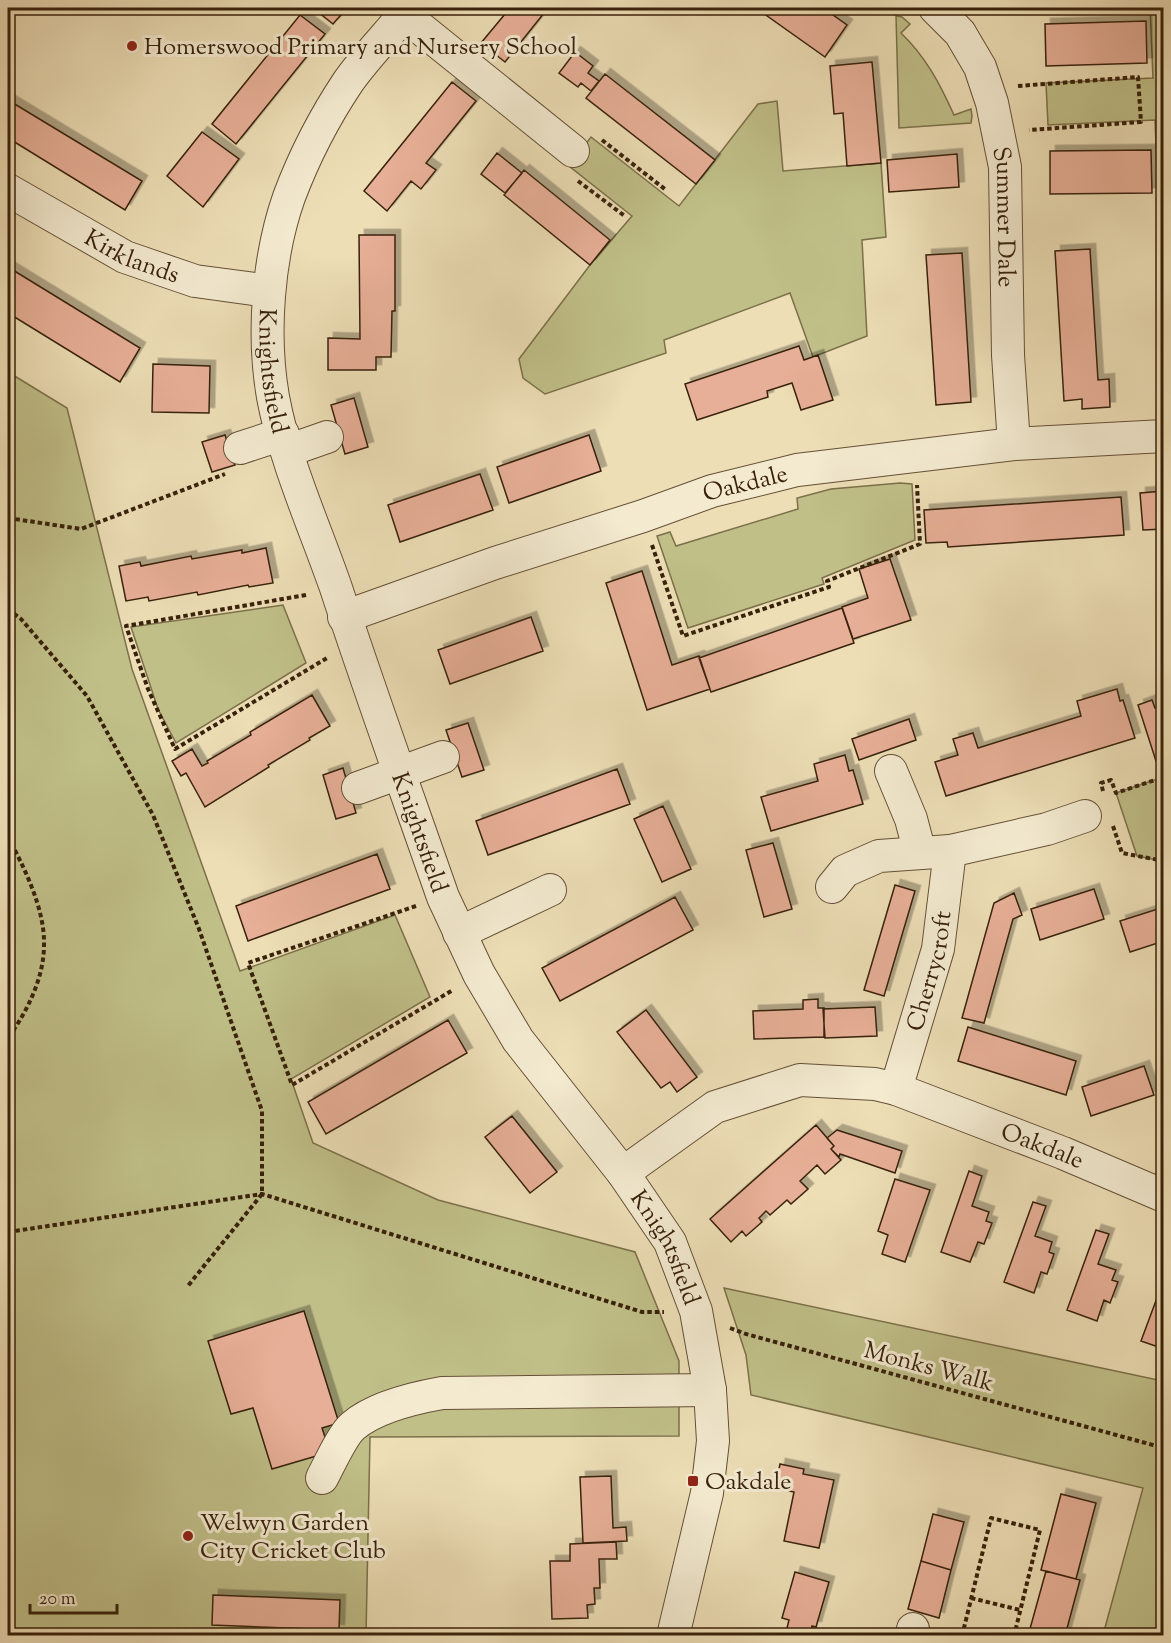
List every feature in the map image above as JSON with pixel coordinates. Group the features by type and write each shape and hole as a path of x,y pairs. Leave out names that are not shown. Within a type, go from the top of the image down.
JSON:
{"street":[{"name":"Summer Dale","path":"935,8 960,33 980,67 1005,167 1008,355 1014,444"},
{"path":"406,11 573,151"},
{"name":"Knightsfield","path":"406,11 349,80 312,142 289,199 277,244 269,291 268,337 273,396 285,442 345,617 443,897 459,933 479,974 518,1040 623,1173 670,1242 696,1311 710,1390 713,1441 707,1493 673,1635"},
{"name":"Kirklands","path":"8,190 125,257 195,281 269,291"},
{"name":"Oakdale","path":"345,617 495,563 643,516 712,491 798,470 1014,444 1164,436"},
{"path":"236,459 285,442 327,437"},
{"path":"358,788 443,757"},
{"path":"891,771 911,819 935,852"},
{"path":"832,887 845,871 879,856 935,852 1047,829 1096,812"},
{"name":"Cherrycroft","path":"896,1089 938,949 935,852"},
{"path":"459,933 550,890"},
{"name":"Oakdale","path":"623,1173 715,1107 800,1080 875,1084 896,1089 1064,1153 1164,1196"},
{"path":"322,1478 352,1426 383,1409 414,1398 441,1393 710,1390"}],"path":[{"path":"987,88 1138,77 1141,122 998,133"},
{"path":"626,217 560,168 590,131 666,190"},
{"path":"643,516 683,636 829,588 827,581 920,544 915,456"},
{"path":"8,518 81,528 236,459"},
{"path":"8,609 21,619 87,696 153,815 199,928 261,1110 262,1194 187,1287"},
{"path":"345,617 175,749 148,689 126,626 345,617"},
{"path":"1164,777 1116,793 1111,780 1101,783 1096,812 1122,853 1164,861"},
{"path":"8,837 25,868 35,898 44,945 38,980 22,1019 8,1038"},
{"path":"443,897 248,963 292,1085 479,974"},
{"path":"8,1232 262,1194 642,1312 696,1311"},
{"name":"Monks Walk","path":"696,1311 724,1310 729,1328 746,1334 1164,1448"},
{"path":"962,1635 991,1518 1040,1530 1014,1635"},
{"path":"971,1598 1020,1610"}],"shaded area":[{"path":"1150,8 1163,8 1163,272 1161,272 1155,120 1048,125 1046,83 1153,78"},
{"path":"896,16 902,17 910,24 901,33 932,71 954,115 971,109 971,123 899,128"},
{"path":"777,101 783,171 881,163 886,237 862,240 867,336 813,357 790,293 664,340 666,353 545,394 523,378 519,359 590,265 632,216 569,166 591,137 679,206 758,104"},
{"path":"8,372 67,408 132,669 240,971 395,915 430,997 291,1079 313,1143 438,1200 635,1252 679,1361 679,1436 370,1437 366,1635 8,1635"},
{"path":"912,484 915,540 822,578 824,584 688,628 657,536 670,532 676,546 798,509 797,498 831,489"},
{"path":"283,605 306,663 176,743 158,709 131,627"},
{"path":"1164,777 1163,861 1137,856 1116,793"},
{"path":"724,1288 1163,1381 1163,1635 1103,1635 1143,1488 751,1395 746,1355"}],"building":[{"path":"313,8 347,8 333,24"},
{"path":"510,8 548,8 505,62 481,43"},
{"path":"756,8 823,8 847,25 825,57"},
{"path":"300,15 325,34 236,144 212,124"},
{"path":"1146,21 1147,63 1046,66 1045,24"},
{"path":"575,52 593,66 588,73 599,81 591,91 581,83 578,87 559,73"},
{"path":"872,62 881,163 847,166 843,113 834,114 830,66"},
{"path":"605,74 715,160 696,184 586,98"},
{"path":"452,82 476,101 426,163 436,170 421,189 411,181 387,211 364,191"},
{"path":"8,100 142,181 125,210 8,138"},
{"path":"202,132 239,159 203,207 167,176"},
{"path":"1151,150 1152,193 1050,194 1050,151"},
{"path":"497,153 522,173 505,193 481,174"},
{"path":"957,154 959,187 889,192 887,160"},
{"path":"524,170 610,240 590,265 504,195"},
{"path":"359,235 395,235 395,311 392,311 391,357 376,357 376,370 328,370 328,338 360,339"},
{"path":"1090,249 1098,380 1109,379 1110,407 1082,409 1082,399 1064,401 1055,251"},
{"path":"962,253 971,402 936,405 926,255"},
{"path":"8,267 140,348 120,382 8,313"},
{"path":"799,346 804,360 818,355 833,400 801,410 792,383 767,391 768,397 697,420 685,384"},
{"path":"153,364 210,366 209,413 152,412"},
{"path":"354,398 368,447 345,454 331,405"},
{"path":"225,435 235,465 212,472 202,442"},
{"path":"589,435 601,471 509,503 497,467"},
{"path":"480,474 493,510 400,542 388,505"},
{"path":"1164,491 1164,529 1143,530 1140,493"},
{"path":"1121,497 1124,535 948,547 947,542 926,543 924,510"},
{"path":"266,548 273,583 249,587 248,585 198,595 197,592 149,601 148,597 126,601 119,566 140,562 141,566 191,556 192,559"},
{"path":"890,559 911,620 853,639 842,607 868,598 859,569"},
{"path":"642,571 672,665 699,656 710,689 647,710 606,583"},
{"path":"842,608 854,643 711,692 699,658"},
{"path":"531,617 543,651 450,684 438,650"},
{"path":"1117,689 1120,701 1123,700 1135,738 946,796 935,762 958,755 953,739 973,733 978,748 1081,716 1077,701"},
{"path":"312,695 330,726 205,807 186,773 181,776 172,761 192,749 202,766 251,735 250,732"},
{"path":"1152,700 1155,708 1163,705 1164,707 1164,759 1156,761 1138,705"},
{"path":"909,719 916,740 859,760 852,739"},
{"path":"468,723 484,770 462,777 446,730"},
{"path":"845,755 849,771 853,770 863,804 771,831 761,797 818,781 814,764"},
{"path":"343,768 356,813 336,819 323,775"},
{"path":"617,769 630,804 488,855 476,821"},
{"path":"663,806 691,869 662,882 634,819"},
{"path":"773,843 792,909 764,917 746,850"},
{"path":"377,854 390,889 248,941 236,906"},
{"path":"895,885 915,891 884,996 864,990"},
{"path":"1094,889 1104,919 1040,940 1031,909"},
{"path":"1014,893 1022,915 1013,919 984,1023 962,1018 994,903"},
{"path":"675,897 693,930 560,1001 542,968"},
{"path":"1164,907 1164,941 1130,952 1120,921"},
{"path":"818,999 818,1008 824,1008 824,1037 754,1039 753,1011 803,1009 803,1000"},
{"path":"875,1007 877,1036 825,1038 823,1009"},
{"path":"646,1010 697,1077 677,1092 670,1082 661,1088 617,1032"},
{"path":"448,1020 467,1053 326,1134 308,1102"},
{"path":"968,1027 1076,1061 1066,1095 958,1061"},
{"path":"1144,1066 1154,1095 1091,1116 1082,1087"},
{"path":"512,1116 557,1172 530,1193 485,1137"},
{"path":"816,1125 834,1146 831,1149 841,1160 825,1174 817,1165 800,1181 808,1189 791,1204 787,1200 770,1215 766,1211 759,1218 762,1222 746,1236 742,1231 731,1242 710,1219"},
{"path":"837,1130 902,1151 895,1173 840,1154 839,1157 831,1149 834,1146 827,1138"},
{"path":"969,1171 982,1176 972,1206 989,1212 986,1221 992,1223 984,1244 978,1242 970,1262 941,1252"},
{"path":"895,1179 930,1190 905,1262 882,1254 888,1235 878,1231"},
{"path":"1033,1202 1046,1206 1035,1236 1052,1242 1049,1252 1054,1254 1047,1274 1041,1272 1034,1293 1004,1282"},
{"path":"1096,1230 1109,1234 1098,1264 1116,1270 1112,1280 1118,1282 1110,1303 1104,1300 1097,1321 1067,1310"},
{"path":"1164,1279 1164,1349 1141,1341"},
{"path":"304,1311 339,1423 322,1428 330,1452 272,1469 253,1408 231,1414 208,1341"},
{"path":"780,1464 804,1469 803,1474 834,1480 819,1548 784,1541 794,1492 775,1488"},
{"path":"611,1476 613,1528 626,1527 627,1541 583,1543 580,1477"},
{"path":"1061,1494 1096,1503 1076,1579 1041,1570"},
{"path":"933,1514 964,1522 951,1570 921,1561"},
{"path":"616,1542 617,1559 599,1559 600,1588 594,1588 595,1604 587,1605 588,1618 552,1619 550,1561 570,1561 570,1544"},
{"path":"921,1561 951,1570 939,1618 908,1609"},
{"path":"1046,1571 1080,1580 1065,1636 1028,1636"},
{"path":"795,1572 829,1582 816,1627 812,1626 810,1636 785,1636 789,1620 782,1618"},
{"path":"213,1595 340,1600 339,1630 212,1625"}],"place":[{"name":"Homerswood Primary and Nursery School","path":"132,46"},
{"name":"Oakdale","path":"693,1481"},
{"name":"Welwyn Garden City Cricket Club","path":"188,1536"}]}
